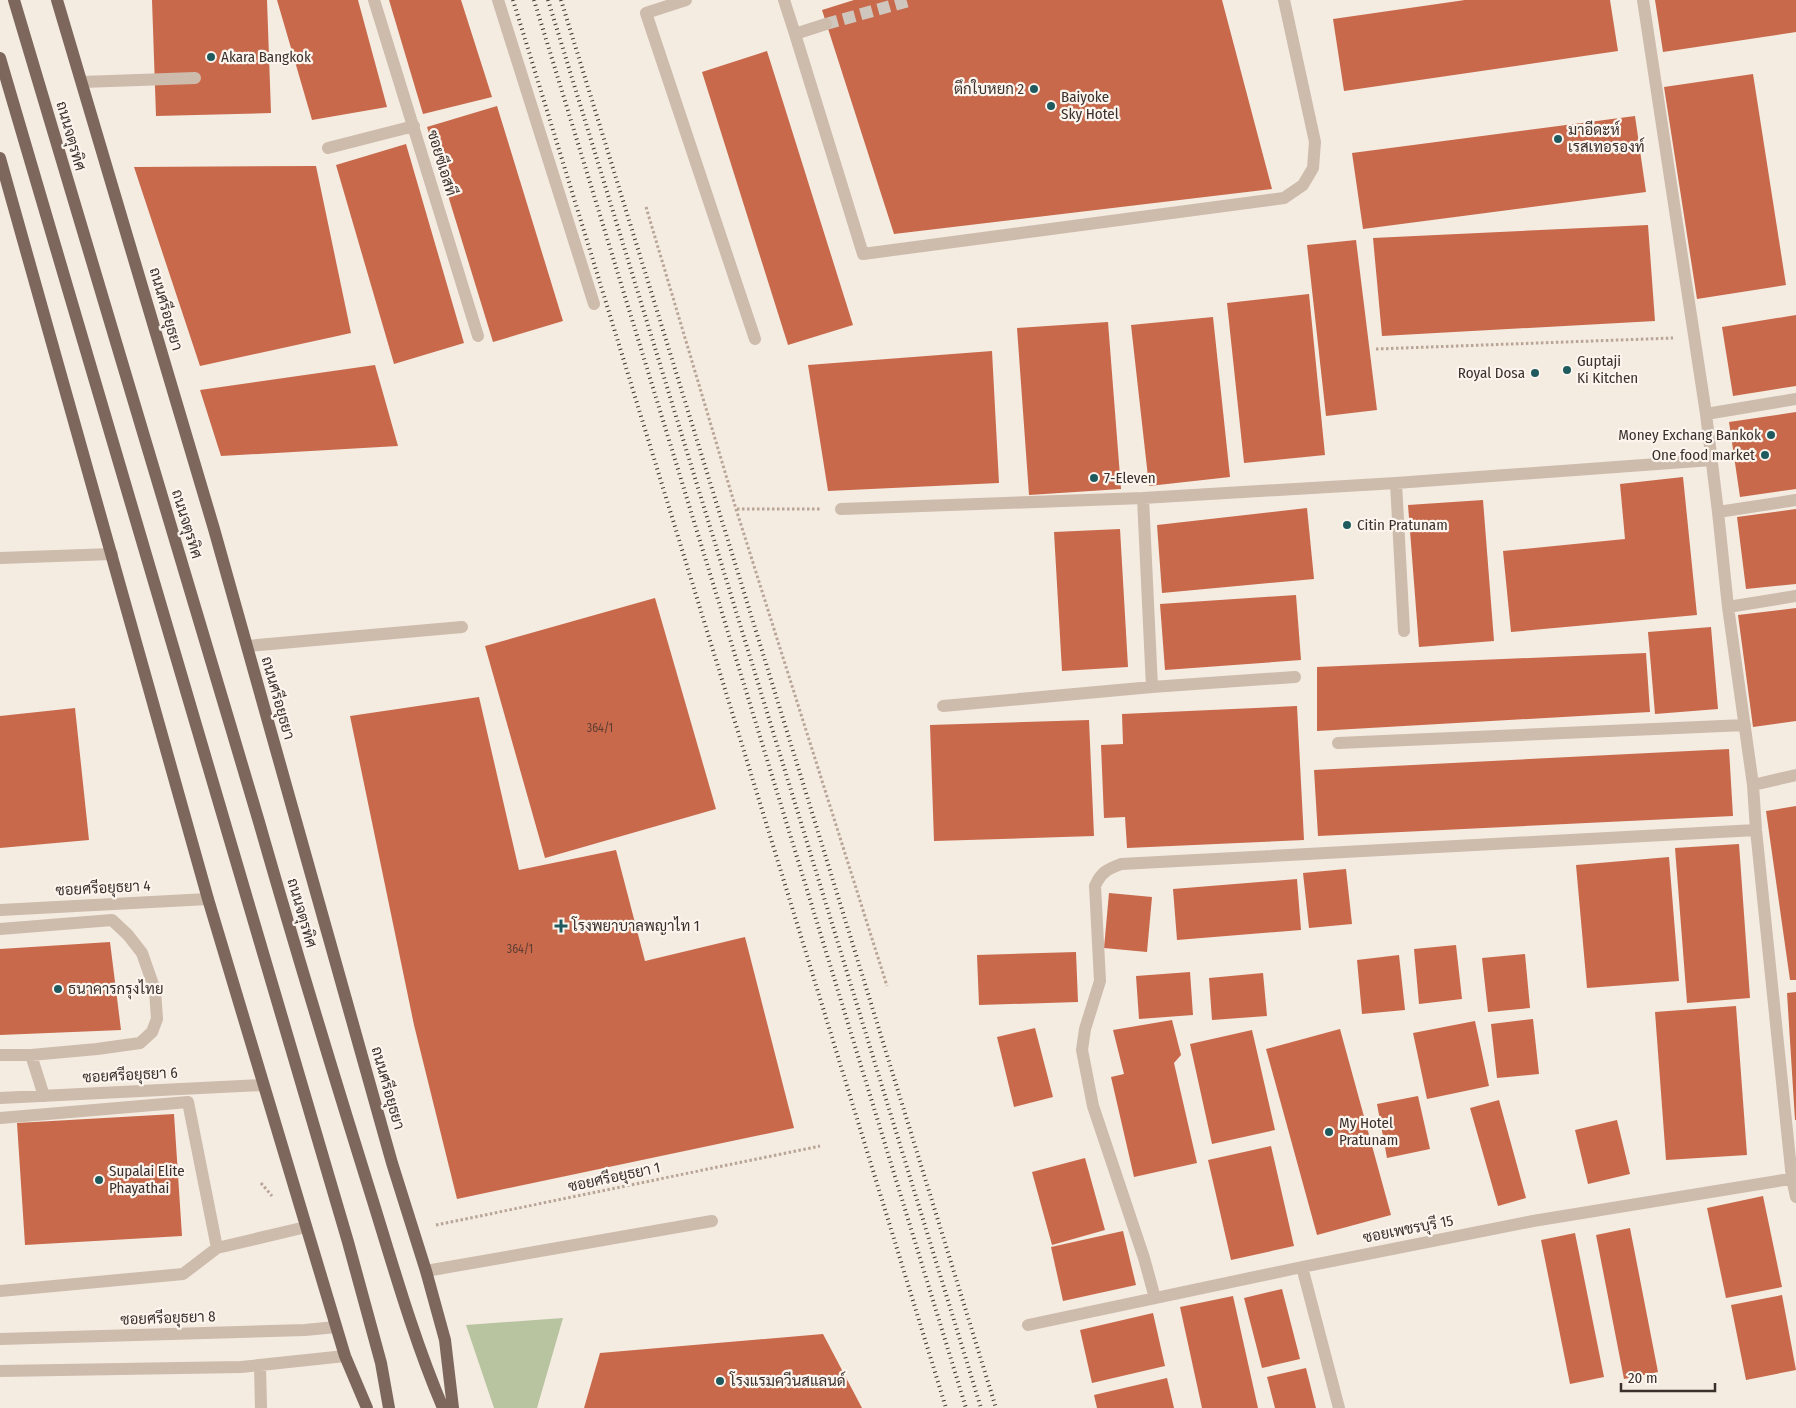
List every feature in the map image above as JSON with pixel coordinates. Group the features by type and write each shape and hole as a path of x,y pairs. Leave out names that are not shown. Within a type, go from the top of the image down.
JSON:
{"main road":[{"name":"ถนนจตุรทิศ","path":"14,0 328,1058 403,1302 443,1408"},
{"name":"ถนนศรีอยุธยา","path":"57,0 247,646 392,1163 426,1271 445,1340 453,1408"},
{"path":"0,58 297,1066 378,1353 389,1408"},
{"path":"0,158 262,1085 345,1356 367,1408"}],"street":[{"name":"ซอยซีเอสที","path":"374,0 478,336"},
{"path":"498,0 594,304"},
{"path":"686,0 646,13 755,339"},
{"path":"784,0 863,254 1284,198 1303,185 1313,168 1315,142 1284,0"},
{"path":"1643,0 1712,460 1728,607 1753,785 1756,830 1796,1197"},
{"path":"795,34 826,24"},
{"path":"82,82 194,78"},
{"path":"328,148 414,126"},
{"path":"1706,414 1796,399"},
{"path":"841,509 1143,498 1396,483 1712,460"},
{"path":"1396,483 1404,631"},
{"path":"1143,498 1152,687"},
{"path":"1718,512 1796,500"},
{"path":"0,558 112,554"},
{"path":"1728,607 1796,596"},
{"path":"247,646 462,627"},
{"path":"943,706 1152,687 1295,677"},
{"path":"1338,743 1745,725"},
{"path":"1753,785 1796,775"},
{"path":"1155,1298 1144,1258 1093,1106 1082,1050 1085,1029 1100,981 1095,886 1100,876 1108,868 1121,864 1756,830"},
{"name":"ซอยศรีอยุธยา 4","path":"0,910 208,899"},
{"path":"0,929 112,920 128,935 142,953 155,990 157,1019 152,1032 140,1043 31,1055 0,1055"},
{"path":"31,1055 44,1096"},
{"name":"ซอยศรีอยุธยา 6","path":"0,1098 262,1085"},
{"path":"0,1118 188,1102 217,1248"},
{"name":"ซอยเพชรบุรี 15","path":"1028,1325 1302,1267 1533,1221 1794,1179"},
{"path":"426,1271 712,1221"},
{"path":"0,1291 183,1274 217,1248 306,1227"},
{"path":"1302,1267 1339,1408"},
{"name":"ซอยศรีอยุธยา 8","path":"0,1339 295,1330 336,1327"},
{"path":"0,1371 241,1367 345,1356"},
{"path":"260,1365 261,1408"}],"path":[{"path":"646,207 736,509 887,986"},
{"path":"1376,349 1694,338"},
{"path":"736,509 841,509"},
{"name":"ซอยศรีอยุธยา 1","path":"413,1230 820,1146"},
{"path":"261,1183 277,1202"}],"green space":[{"path":"563,1318 537,1408 494,1408 466,1325"}],"building":[{"name":"Akara Bangkok","path":"152,0 267,0 271,113 156,116"},
{"path":"277,0 358,0 387,107 312,120"},
{"path":"389,0 461,0 492,97 423,114"},
{"name":"Baiyoke Sky Hotel","path":"854,0 1222,0 1272,189 894,234 822,10"},
{"path":"1465,0 1610,0 1618,51 1344,91 1333,19"},
{"path":"1655,0 1796,0 1796,32 1663,52"},
{"path":"767,51 853,325 788,345 702,72"},
{"path":"1753,74 1786,285 1697,299 1664,87"},
{"path":"497,106 563,321 493,342 427,127"},
{"path":"1635,116 1646,192 1363,229 1352,153"},
{"path":"406,144 464,343 394,364 336,165"},
{"path":"316,166 351,333 200,366 134,167"},
{"path":"1648,225 1655,321 1382,336 1373,238"},
{"path":"1356,240 1377,410 1326,416 1307,245"},
{"path":"1309,294 1325,455 1244,463 1227,303"},
{"path":"1796,315 1796,386 1733,396 1722,327"},
{"path":"1213,317 1230,477 1149,486 1131,325"},
{"path":"1108,322 1121,489 1029,495 1017,328"},
{"path":"992,351 999,483 828,491 808,365"},
{"path":"375,365 398,446 221,456 200,390"},
{"name":"One food market","path":"1796,412 1796,489 1740,497 1729,422"},
{"path":"1683,477 1697,615 1511,632 1503,551 1625,539 1620,484"},
{"path":"1483,500 1494,641 1419,647 1408,505"},
{"path":"1307,508 1314,579 1162,593 1157,525"},
{"path":"1796,509 1796,584 1746,589 1737,517"},
{"path":"1120,529 1128,667 1062,671 1054,532"},
{"path":"1296,595 1301,660 1165,670 1160,604"},
{"path":"655,598 716,809 545,858 485,646"},
{"path":"1796,608 1796,721 1753,727 1738,615"},
{"path":"1711,627 1718,709 1655,714 1648,632"},
{"path":"1646,653 1650,712 1317,731 1317,667"},
{"path":"479,697 519,870 616,850 645,961 745,937 794,1128 457,1199 414,1025 350,716"},
{"path":"1297,706 1304,840 1127,848 1125,817 1104,818 1101,745 1123,744 1122,714"},
{"path":"75,708 89,840 0,848 0,716"},
{"path":"1089,720 1094,836 934,841 930,725"},
{"path":"1729,749 1733,816 1318,836 1314,770"},
{"path":"1796,806 1796,980 1790,980 1766,811"},
{"path":"1739,844 1750,998 1687,1003 1675,848"},
{"path":"1669,857 1679,981 1587,988 1576,865"},
{"path":"1346,869 1352,924 1309,928 1303,873"},
{"path":"1297,879 1301,930 1177,940 1173,889"},
{"path":"1109,893 1152,897 1147,952 1104,948"},
{"name":"ธนาคารกรุงไทย","path":"110,942 121,1030 0,1035 0,949"},
{"path":"1456,945 1462,999 1419,1004 1414,949"},
{"path":"1076,952 1078,1002 979,1005 977,955"},
{"path":"1525,954 1530,1008 1488,1012 1482,958"},
{"path":"1399,955 1405,1010 1362,1014 1357,960"},
{"path":"1190,972 1193,1015 1139,1019 1136,976"},
{"path":"1263,973 1267,1016 1212,1020 1209,978"},
{"path":"1796,992 1796,1120 1795,1120 1787,993"},
{"path":"1736,1006 1747,1155 1666,1160 1655,1012"},
{"path":"1533,1019 1539,1074 1497,1078 1491,1024"},
{"path":"1172,1020 1181,1055 1174,1063 1197,1163 1134,1177 1111,1077 1124,1074 1113,1030"},
{"path":"1475,1021 1489,1086 1427,1099 1413,1033"},
{"path":"1035,1028 1053,1097 1014,1107 997,1037"},
{"name":"My Hotel Pratunam","path":"1340,1029 1391,1215 1317,1235 1266,1049"},
{"path":"1252,1030 1275,1130 1212,1144 1190,1044"},
{"path":"1418,1096 1430,1149 1387,1158 1377,1104"},
{"path":"1499,1100 1526,1198 1498,1206 1470,1108"},
{"name":"Supalai Elite Phayathai","path":"174,1114 182,1236 25,1245 17,1123"},
{"path":"1617,1120 1630,1174 1588,1184 1575,1130"},
{"path":"1271,1146 1294,1246 1231,1260 1208,1160"},
{"path":"1085,1158 1105,1230 1052,1245 1032,1172"},
{"path":"1763,1196 1782,1287 1726,1298 1707,1208"},
{"path":"1630,1228 1658,1372 1624,1379 1596,1235"},
{"path":"1123,1231 1136,1285 1063,1301 1051,1247"},
{"path":"1575,1233 1604,1377 1570,1384 1541,1240"},
{"path":"1282,1289 1300,1359 1262,1368 1244,1298"},
{"path":"1782,1295 1796,1370 1746,1380 1731,1305"},
{"path":"1233,1296 1258,1408 1202,1408 1180,1307"},
{"path":"1153,1313 1165,1366 1092,1383 1080,1330"},
{"name":"โรงแรมควีนสแลนด์","path":"823,1334 862,1408 584,1408 600,1353"},
{"path":"1306,1368 1316,1408 1275,1408 1267,1377"},
{"path":"1167,1378 1174,1408 1097,1408 1094,1395"}],"tunnel":[{"path":"826,24 912,0"}],"railway":[{"path":"513,0 946,1408"},
{"path":"534,0 966,1408"},
{"path":"548,0 981,1408"},
{"path":"561,0 996,1408"}],"place":[{"name":"Akara Bangkok","path":"211,57"},
{"name":"ตึกใบหยก 2","path":"1034,89"},
{"name":"Baiyoke Sky Hotel","path":"1051,106"},
{"name":"มาอีดะห์ เรสเทอรองท์","path":"1558,139"},
{"name":"Guptaji Ki Kitchen","path":"1567,370"},
{"name":"Royal Dosa","path":"1535,373"},
{"name":"Money Exchang Bankok","path":"1771,435"},
{"name":"One food market","path":"1765,455"},
{"name":"7-Eleven","path":"1094,478"},
{"name":"Citin Pratunam","path":"1347,525"},
{"name":"โรงพยาบาลพญาไท 1","path":"561,926"},
{"name":"ธนาคารกรุงไทย","path":"58,989"},
{"name":"My Hotel Pratunam","path":"1329,1132"},
{"name":"Supalai Elite Phayathai","path":"99,1180"},
{"name":"โรงแรมควีนสแลนด์","path":"720,1381"}]}
